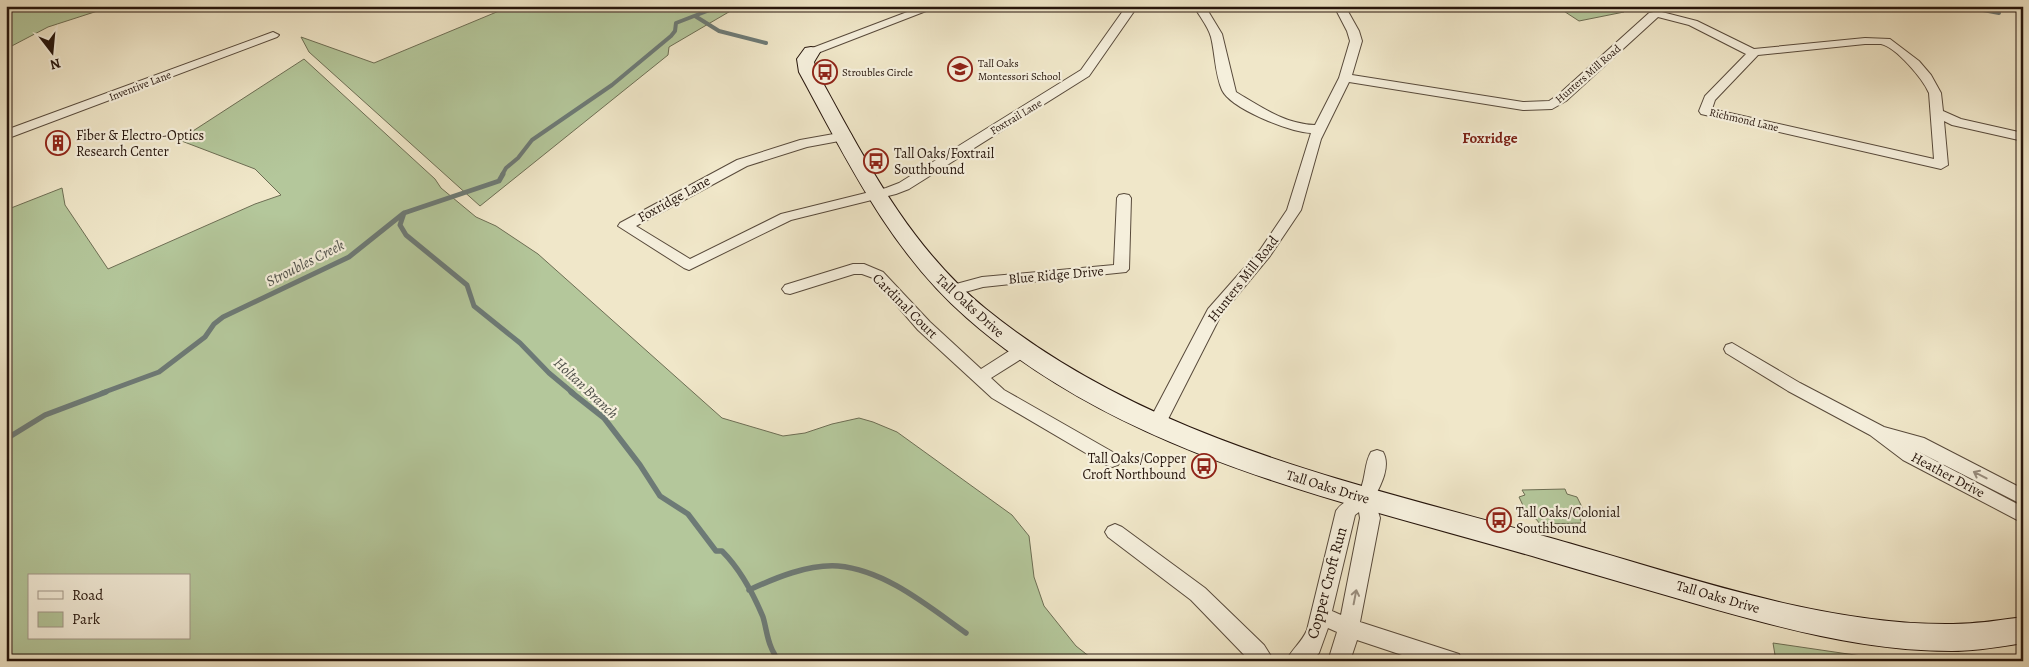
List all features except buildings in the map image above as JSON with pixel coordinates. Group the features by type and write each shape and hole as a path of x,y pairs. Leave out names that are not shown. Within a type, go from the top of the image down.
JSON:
{"street":[{"path":"811,52 934,6"},
{"path":"1199,6 1216,34 1228,90 1232,95 1281,122 1301,128 1318,129"},
{"name":"Hunters Mill Road","path":"1156,425 1214,313 1265,253 1294,210 1318,129 1345,78 1356,41 1354,31 1339,6"},
{"name":"Foxtrail Lane","path":"878,194 904,186 1082,76 1088,71 1129,10"},
{"name":"Hunters Mill Road","path":"1345,78 1523,106 1539,107 1552,105 1653,15 1658,14 1693,23 1753,53"},
{"name":"Inventive Lane","path":"6,135 273,35"},
{"name":"Richmond Lane","path":"1886,40 1927,77 1935,93 1936,113 1941,166 1705,111 1709,99 1753,53 1765,50 1886,40"},
{"name":"Tall Oaks Drive","path":"811,52 805,60 806,67 878,194 916,252 951,291 981,318 1023,350 1082,388 1156,425 1284,473 1365,498 1804,620 1901,636 1944,638 1997,635 2023,630"},
{"path":"1936,113 1956,114 2023,128"},
{"path":"1936,113 1957,122 2023,137"},
{"name":"Foxridge Lane","path":"845,136 805,143 742,163 625,226 689,265 786,217 878,194"},
{"name":"Blue Ridge Drive","path":"951,291 982,282 1121,269 1124,198"},
{"name":"Cardinal Court","path":"790,289 853,269 870,271 878,275 924,326 998,394 1112,460"},
{"name":"Heather Drive","path":"1732,349 1806,393 1876,430 1908,455 2023,516"},
{"path":"980,377 1023,350"},
{"name":"Heather Drive","path":"1876,430 1918,443 2023,498"},
{"path":"1365,498 1374,480 1377,457"},
{"name":"Copper Croft Run","path":"1297,661 1311,646 1346,511 1365,498 1370,518 1346,646 1339,661"},
{"path":"1115,532 1198,594 1263,661"},
{"path":"1320,616 1378,639 1451,661"}],"green space":[{"path":"6,6 113,6 48,27 6,49"},
{"path":"511,6 739,6 669,47 668,55 480,206 309,52 301,37 374,63"},
{"path":"1556,6 1615,6 1624,12 1579,21"},
{"path":"304,59 435,179 441,188 476,217 496,226 538,254 722,418 783,436 805,433 859,418 873,422 897,432 1012,515 1029,536 1034,577 1044,606 1076,646 1095,661 6,661 6,210 62,188 65,205 108,269 255,204 281,195 255,169 179,140"},
{"path":"1565,489 1567,494 1577,497 1586,515 1580,518 1582,523 1540,524 1536,519 1528,516 1519,497 1525,495 1522,490"},
{"path":"1773,643 1896,661 1776,661"}],"waterway":[{"name":"Stroubles Creek","path":"502,175 506,168 518,158 532,140 612,85 671,36 675,31 676,23 720,6"},
{"path":"1962,6 1999,13"},
{"path":"695,16 719,31 766,43"},
{"name":"Stroubles Creek","path":"404,213 499,181 503,174"},
{"name":"Stroubles Creek","path":"102,393 159,372 205,337 214,324 223,317 349,257 404,213"},
{"name":"Holtan Branch","path":"404,213 400,225 406,235 467,285 474,306 520,343 549,373 573,393"},
{"name":"Stroubles Creek","path":"6,439 45,415 106,392"},
{"name":"Holtan Branch","path":"571,392 604,418 640,465 660,496 688,514 716,551 722,551 735,566 750,590"},
{"path":"750,590 781,577 815,567 838,566 855,569 872,574 905,591 966,633"},
{"path":"750,590 763,617 770,644 777,661"}],"place":[{"name":"Tall Oaks Montessori School","path":"960,69"},
{"name":"Stroubles Circle","path":"825,72"},
{"name":"Fiber & Electro-Optics Research Center","path":"58,143"},
{"name":"Tall Oaks/Foxtrail Southbound","path":"876,161"},
{"name":"Tall Oaks/Copper Croft Northbound","path":"1204,466"},
{"name":"Tall Oaks/Colonial Southbound","path":"1499,520"}],"district":[{"name":"Foxridge","path":"1490,138"}]}
